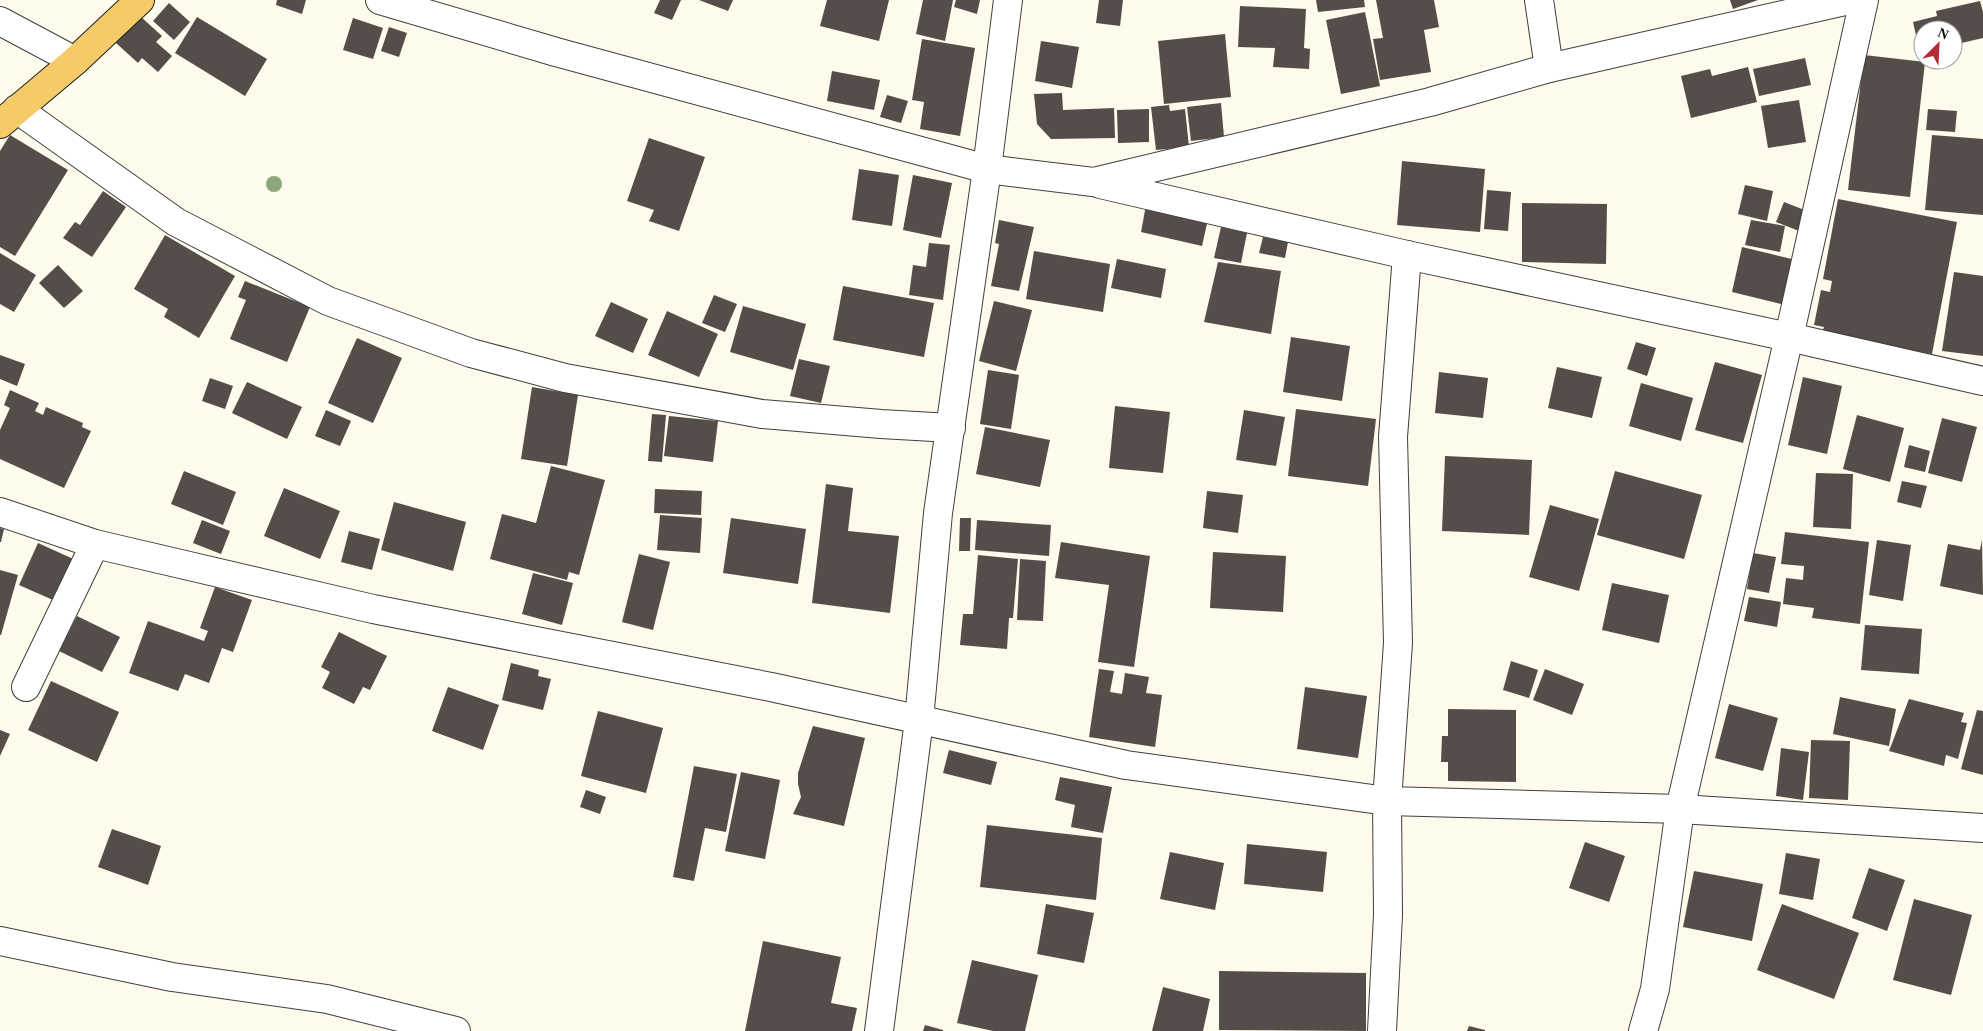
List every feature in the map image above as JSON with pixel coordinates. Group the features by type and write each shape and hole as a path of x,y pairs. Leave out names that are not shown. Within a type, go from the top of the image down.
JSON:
{"main road":[{"path":"9,117 75,61 140,0"}],"street":[{"path":"380,0 556,52 987,169 1093,182 1407,255 1790,337 1983,381"},
{"path":"879,1031 919,720 938,513 987,169 1008,0"},
{"path":"1539,0 1549,68"},
{"path":"1093,182 1430,102 1549,68 1849,0"},
{"path":"1642,1031 1655,989 1680,809 1790,337 1864,0"},
{"path":"0,21 75,61"},
{"path":"9,117 176,222 328,301 472,353 565,378 762,414 951,428"},
{"path":"1382,1031 1388,915 1387,800 1398,643 1394,437 1407,255"},
{"path":"0,512 95,544 373,609 771,687 1126,766 1387,800 1680,809 1983,828"},
{"path":"26,687 95,544"},
{"path":"0,940 172,977 327,999 456,1031"}],"building":[{"path":"277,0 306,0 302,14 276,5"},
{"path":"660,0 681,0 672,20 654,13"},
{"path":"699,0 733,0 728,11"},
{"path":"827,0 889,0 879,41 820,26"},
{"path":"923,0 953,0 945,41 916,34"},
{"path":"956,0 980,0 977,14 954,7"},
{"path":"1099,0 1123,0 1120,26 1096,23"},
{"path":"1316,0 1364,0 1365,7 1318,12"},
{"path":"1376,0 1434,0 1439,27 1424,30 1431,72 1380,80 1373,39 1383,38"},
{"path":"1730,0 1758,0 1733,9"},
{"path":"1980,1 1983,12 1983,38 1963,43 1963,20 1921,20 1937,16 1936,11"},
{"path":"169,3 190,22 174,40 153,21"},
{"path":"1240,6 1306,9 1304,48 1310,49 1309,69 1273,67 1275,48 1238,47"},
{"path":"1365,12 1380,86 1341,94 1326,20"},
{"path":"140,16 162,36 156,42 172,56 158,72 142,58 138,63 116,43"},
{"path":"197,17 267,59 245,96 175,53"},
{"path":"353,18 383,28 373,59 343,50"},
{"path":"389,27 407,33 399,57 381,51"},
{"path":"1225,34 1231,97 1164,104 1158,41"},
{"path":"922,39 975,48 960,136 920,129 924,102 912,100"},
{"path":"1041,41 1079,47 1072,88 1035,81"},
{"path":"1864,55 1913,61 1913,70 1924,70 1910,197 1848,190"},
{"path":"1805,58 1811,85 1759,96 1753,69"},
{"path":"1748,67 1757,102 1691,118 1681,76 1710,69 1712,76"},
{"path":"832,71 880,80 874,110 827,101"},
{"path":"1062,93 1063,110 1114,108 1115,138 1051,139 1037,124 1034,94"},
{"path":"887,95 908,101 901,123 880,117"},
{"path":"1799,100 1806,142 1768,148 1761,106"},
{"path":"1221,103 1224,137 1191,141 1187,107"},
{"path":"1169,105 1170,111 1185,109 1189,147 1156,150 1151,107"},
{"path":"1149,109 1149,142 1118,143 1117,110"},
{"path":"1928,109 1957,111 1955,132 1926,130"},
{"path":"10,135 68,170 15,256 0,247 0,151"},
{"path":"1932,135 1983,139 1983,215 1925,210"},
{"path":"649,138 705,157 679,231 649,221 654,210 627,201"},
{"path":"1402,161 1485,169 1480,232 1397,225"},
{"path":"859,169 899,175 892,226 852,220"},
{"path":"913,175 952,183 941,238 903,230"},
{"path":"1745,185 1773,191 1767,221 1738,214"},
{"path":"1487,190 1511,192 1508,231 1484,229"},
{"path":"103,191 126,207 92,257 63,238 75,222 80,225"},
{"path":"1838,199 1957,222 1932,354 1822,333 1824,327 1814,325 1821,290 1830,292 1832,281 1823,279"},
{"path":"1784,202 1807,211 1799,231 1776,222"},
{"path":"1522,203 1607,204 1606,264 1522,262"},
{"path":"1146,205 1208,219 1202,246 1141,232"},
{"path":"999,220 1034,227 1019,291 991,286 999,244 995,243"},
{"path":"1751,220 1785,226 1780,252 1745,245"},
{"path":"1221,227 1247,233 1241,263 1214,258"},
{"path":"165,235 235,276 199,338 164,317 168,309 134,289"},
{"path":"1263,237 1288,242 1285,258 1259,253"},
{"path":"929,243 950,245 943,300 909,295 913,265 926,267"},
{"path":"1742,247 1796,260 1785,305 1732,292"},
{"path":"1034,251 1110,264 1103,312 1026,299"},
{"path":"0,253 36,275 14,312 0,304"},
{"path":"1117,259 1166,269 1161,298 1111,288"},
{"path":"1218,262 1281,271 1271,334 1204,322"},
{"path":"58,265 83,291 64,308 39,283"},
{"path":"1954,272 1983,276 1983,356 1942,351"},
{"path":"245,281 310,307 287,362 230,339 246,300 238,297"},
{"path":"843,286 934,303 924,357 833,340"},
{"path":"714,295 737,304 725,332 702,323"},
{"path":"994,301 1032,310 1016,371 979,361"},
{"path":"611,302 648,319 633,353 595,336"},
{"path":"743,306 806,324 793,370 730,352"},
{"path":"667,311 718,334 699,377 648,355"},
{"path":"1291,337 1350,346 1342,401 1283,392"},
{"path":"357,338 402,358 373,423 328,403"},
{"path":"1636,342 1656,348 1647,376 1627,369"},
{"path":"0,355 25,364 17,386 0,379"},
{"path":"799,359 830,366 821,403 790,396"},
{"path":"1715,362 1762,375 1743,443 1695,430"},
{"path":"1557,367 1602,377 1592,418 1548,408"},
{"path":"988,370 1019,375 1011,429 980,424"},
{"path":"1439,372 1488,378 1483,418 1435,413"},
{"path":"1803,377 1842,386 1827,454 1788,445"},
{"path":"210,378 233,386 225,409 202,401"},
{"path":"247,382 302,407 287,439 232,413"},
{"path":"1641,383 1693,398 1681,441 1629,426"},
{"path":"532,387 578,395 567,466 521,459"},
{"path":"10,390 39,403 35,411 43,415 46,407 83,423 82,427 91,431 64,488 0,459 0,430 10,408 4,405"},
{"path":"1115,406 1170,412 1163,473 1109,468"},
{"path":"1296,409 1376,419 1368,486 1288,476"},
{"path":"326,410 351,421 340,446 315,436"},
{"path":"1244,410 1285,417 1276,466 1236,460"},
{"path":"652,414 666,415 662,462 648,461"},
{"path":"1857,415 1904,428 1890,482 1843,469"},
{"path":"669,416 718,421 713,462 664,456"},
{"path":"1942,418 1977,427 1962,482 1928,473"},
{"path":"985,427 1050,440 1040,487 976,474"},
{"path":"1909,445 1930,451 1925,472 1904,467"},
{"path":"1445,456 1532,460 1529,535 1442,531"},
{"path":"551,466 605,480 579,575 569,572 567,580 490,559 502,514 536,523"},
{"path":"184,471 236,492 223,525 171,504"},
{"path":"1615,471 1702,495 1684,559 1597,535"},
{"path":"1816,473 1853,474 1851,529 1813,527"},
{"path":"1902,481 1927,486 1921,508 1897,502"},
{"path":"826,484 853,488 848,531 899,536 890,613 812,603"},
{"path":"284,488 340,511 320,559 264,536"},
{"path":"655,489 702,491 701,515 654,513"},
{"path":"1207,491 1243,495 1238,533 1203,528"},
{"path":"394,502 466,522 453,571 381,550"},
{"path":"1550,505 1599,519 1579,591 1529,577"},
{"path":"660,515 702,518 700,553 657,550"},
{"path":"731,518 806,529 798,584 723,573"},
{"path":"960,518 971,518 970,551 959,551"},
{"path":"202,520 230,531 221,554 193,543"},
{"path":"977,520 1051,525 1049,556 975,550"},
{"path":"0,528 4,529 1,542 0,542"},
{"path":"349,531 380,539 372,570 341,562"},
{"path":"1785,532 1869,542 1860,624 1812,618 1814,608 1783,604 1786,578 1803,580 1804,566 1781,564"},
{"path":"1877,540 1911,545 1903,601 1869,595"},
{"path":"1982,540 1983,595 1940,586 1948,544 1980,550"},
{"path":"1061,542 1150,556 1134,667 1098,662 1109,585 1055,578"},
{"path":"38,543 80,562 62,604 19,585"},
{"path":"1213,552 1286,556 1283,612 1210,608"},
{"path":"1753,553 1776,557 1769,593 1747,589"},
{"path":"639,554 670,562 653,630 622,622"},
{"path":"978,555 1018,559 1013,618 1009,618 1007,649 960,645 963,614 973,614"},
{"path":"1020,559 1046,561 1043,621 1017,620"},
{"path":"0,570 18,575 1,635 0,635"},
{"path":"533,573 573,583 562,625 522,614"},
{"path":"1612,583 1669,595 1659,643 1602,630"},
{"path":"215,587 252,600 233,652 222,648 209,683 185,674 178,691 129,673 148,621 204,641 208,631 200,628"},
{"path":"1749,597 1781,602 1777,627 1744,621"},
{"path":"77,616 120,637 102,672 59,651"},
{"path":"1865,625 1922,629 1919,674 1861,670"},
{"path":"339,632 387,656 370,690 363,687 354,704 322,688 330,672 321,667"},
{"path":"1511,661 1538,670 1529,698 1503,690"},
{"path":"511,663 539,670 538,676 551,679 543,710 502,700"},
{"path":"1099,669 1114,671 1110,692 1122,694 1125,673 1149,677 1146,693 1162,695 1155,747 1089,737"},
{"path":"1545,669 1584,684 1572,715 1533,700"},
{"path":"51,681 119,712 97,762 28,730"},
{"path":"448,687 499,705 483,750 432,731"},
{"path":"1305,687 1367,696 1358,758 1297,749"},
{"path":"1840,697 1896,709 1889,746 1833,734"},
{"path":"1909,699 1964,713 1961,722 1967,723 1958,759 1946,755 1944,766 1889,751"},
{"path":"1729,704 1778,718 1763,771 1715,758"},
{"path":"1448,709 1516,710 1516,782 1448,781 1448,762 1441,762 1442,736 1448,736"},
{"path":"1977,710 1983,711 1983,775 1961,769"},
{"path":"598,711 663,728 646,793 581,776"},
{"path":"813,726 865,738 844,826 793,814 801,797 798,773"},
{"path":"0,730 10,734 0,756"},
{"path":"1811,740 1850,741 1848,800 1809,798"},
{"path":"1781,748 1809,752 1803,800 1776,796"},
{"path":"949,750 997,762 991,785 943,773"},
{"path":"694,766 737,774 726,832 705,828 694,881 673,877"},
{"path":"741,772 780,780 765,859 725,851"},
{"path":"1060,777 1112,787 1103,833 1071,827 1075,805 1055,800"},
{"path":"586,790 606,797 600,814 580,807"},
{"path":"987,825 1102,838 1096,900 980,887"},
{"path":"112,829 161,846 148,885 98,867"},
{"path":"1585,842 1625,856 1609,902 1569,888"},
{"path":"1247,844 1327,852 1323,892 1244,884"},
{"path":"1170,852 1224,863 1215,910 1160,899"},
{"path":"1786,853 1820,859 1813,900 1779,894"},
{"path":"1869,868 1905,880 1887,931 1852,918"},
{"path":"1694,871 1763,884 1752,941 1683,927"},
{"path":"1914,899 1972,915 1951,995 1893,980"},
{"path":"1046,904 1094,913 1084,963 1037,954"},
{"path":"1782,904 1859,933 1834,999 1757,970"},
{"path":"763,941 841,957 831,1003 857,1008 852,1031 745,1031"},
{"path":"972,960 1038,975 1025,1031 993,1031 957,1023"},
{"path":"1219,971 1366,973 1366,1031 1219,1030"},
{"path":"1163,987 1210,999 1203,1031 1152,1031"},
{"path":"925,1025 943,1030 943,1031 923,1031"},
{"path":"1469,1026 1485,1030 1485,1031 1467,1031"}]}
